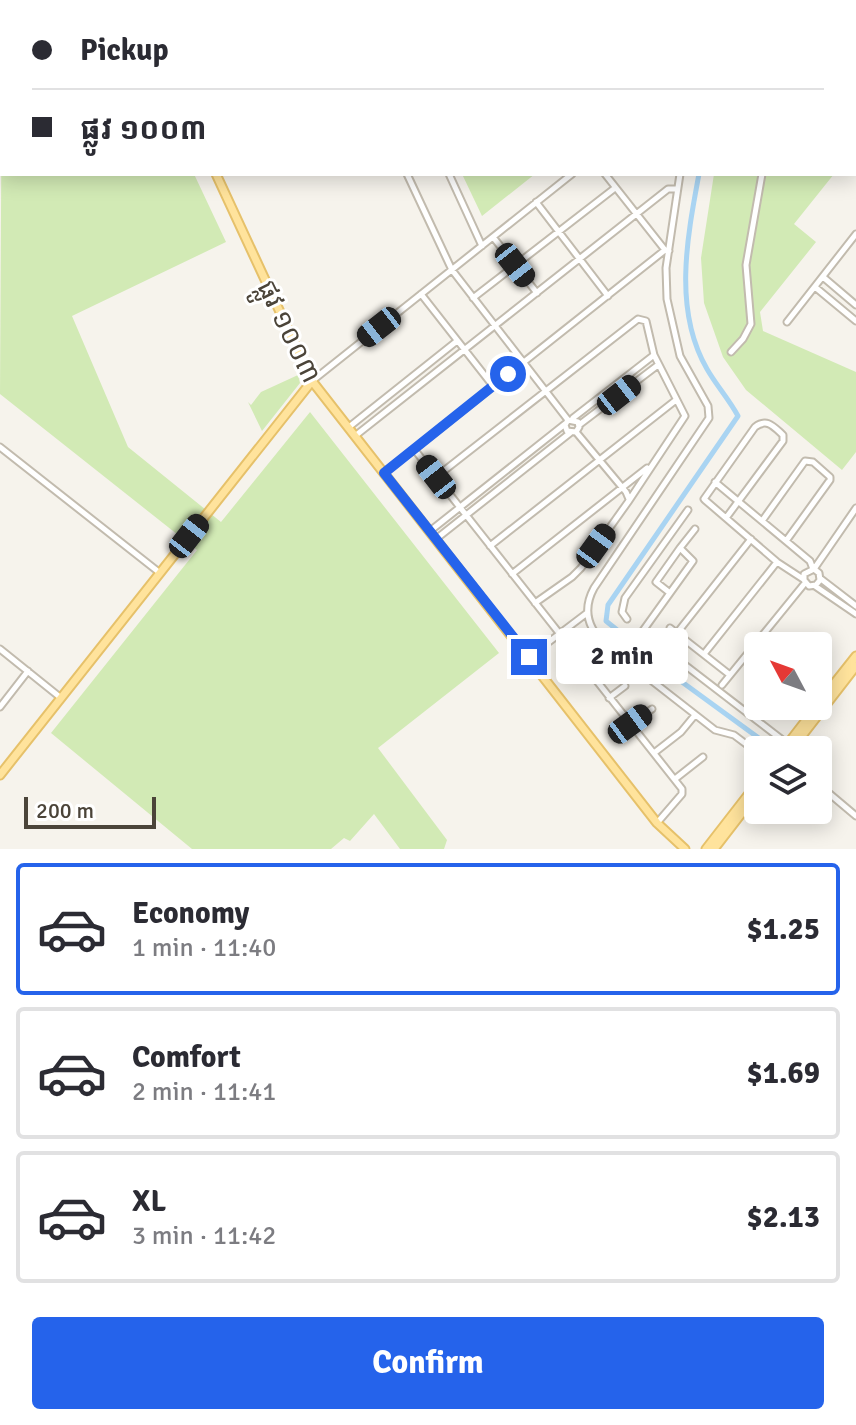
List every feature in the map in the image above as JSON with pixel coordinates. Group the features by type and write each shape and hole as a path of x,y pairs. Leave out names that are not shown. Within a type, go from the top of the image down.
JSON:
{"main road":[{"name":"ផ្លូវ ១០០៣","path":"217,176 312,381 657,823 685,849"},
{"path":"0,775 312,381"},
{"path":"832,686 856,656"},
{"path":"798,736 856,666"},
{"path":"706,849 744,800"},
{"path":"714,849 744,810"}],"street":[{"path":"408,176 452,270 628,494 628,502"},
{"path":"450,176 482,246"},
{"path":"312,381 569,176"},
{"path":"606,176 667,251"},
{"path":"680,176 667,251 666,286 673,332 685,367 710,410 709,418 594,588 587,613 600,640 715,730 734,735 744,742"},
{"path":"731,352 751,324 746,265 762,176"},
{"path":"473,298 615,188"},
{"path":"355,436 668,189 677,189"},
{"path":"536,202 608,296"},
{"path":"787,322 856,234"},
{"path":"493,237 537,293"},
{"path":"384,473 667,251"},
{"path":"823,277 855,301"},
{"path":"815,287 856,321"},
{"path":"421,294 493,386"},
{"path":"436,477 638,319 644,319 658,365 685,416 628,502 572,577 535,603"},
{"path":"349,427 457,341"},
{"path":"430,531 654,355"},
{"path":"434,358 441,368"},
{"path":"436,539 658,365"},
{"path":"490,546 676,400"},
{"path":"569,421 566,429 575,430"},
{"path":"726,518 783,441 783,435 768,422 757,425 705,500 777,562 856,614"},
{"path":"0,447 160,573"},
{"path":"414,449 682,789 682,794 657,823"},
{"path":"762,521 805,461 813,462 830,480 786,541"},
{"path":"512,574 650,466"},
{"path":"715,482 810,561 821,579 856,606"},
{"path":"722,685 804,581 805,572 813,569 856,508"},
{"path":"627,619 622,612 625,598 688,510"},
{"path":"670,593 656,582 695,529"},
{"path":"677,633 751,539"},
{"path":"680,548 693,561 642,632 773,736"},
{"path":"704,654 777,562"},
{"path":"815,586 821,579"},
{"path":"529,657 587,613"},
{"path":"670,628 730,675"},
{"path":"0,649 61,698"},
{"path":"0,707 28,671"},
{"path":"609,698 625,686"},
{"path":"630,724 652,709"},
{"path":"654,753 681,732 695,715"},
{"path":"675,779 703,757"},
{"path":"832,796 856,816"}],"green space":[{"path":"1,176 195,176 226,242 72,316 128,447 221,522 310,412 499,653 378,748 447,840 444,849 400,849 374,814 350,841 344,838 331,849 192,849 51,733 197,550 0,394"},
{"path":"463,176 532,176 482,216"},
{"path":"714,176 832,176 794,224 816,242 760,312 763,331 856,372 856,452 842,470 746,390 723,357 704,303 701,258"},
{"path":"298,375 300,383 262,431 248,402 251,405 261,392"}],"waterway":[{"path":"699,176 687,248 686,298 690,323 707,369 738,416 608,605 606,621 756,736"}],"route":[{"path":"508,374 384,473 529,657"}]}
